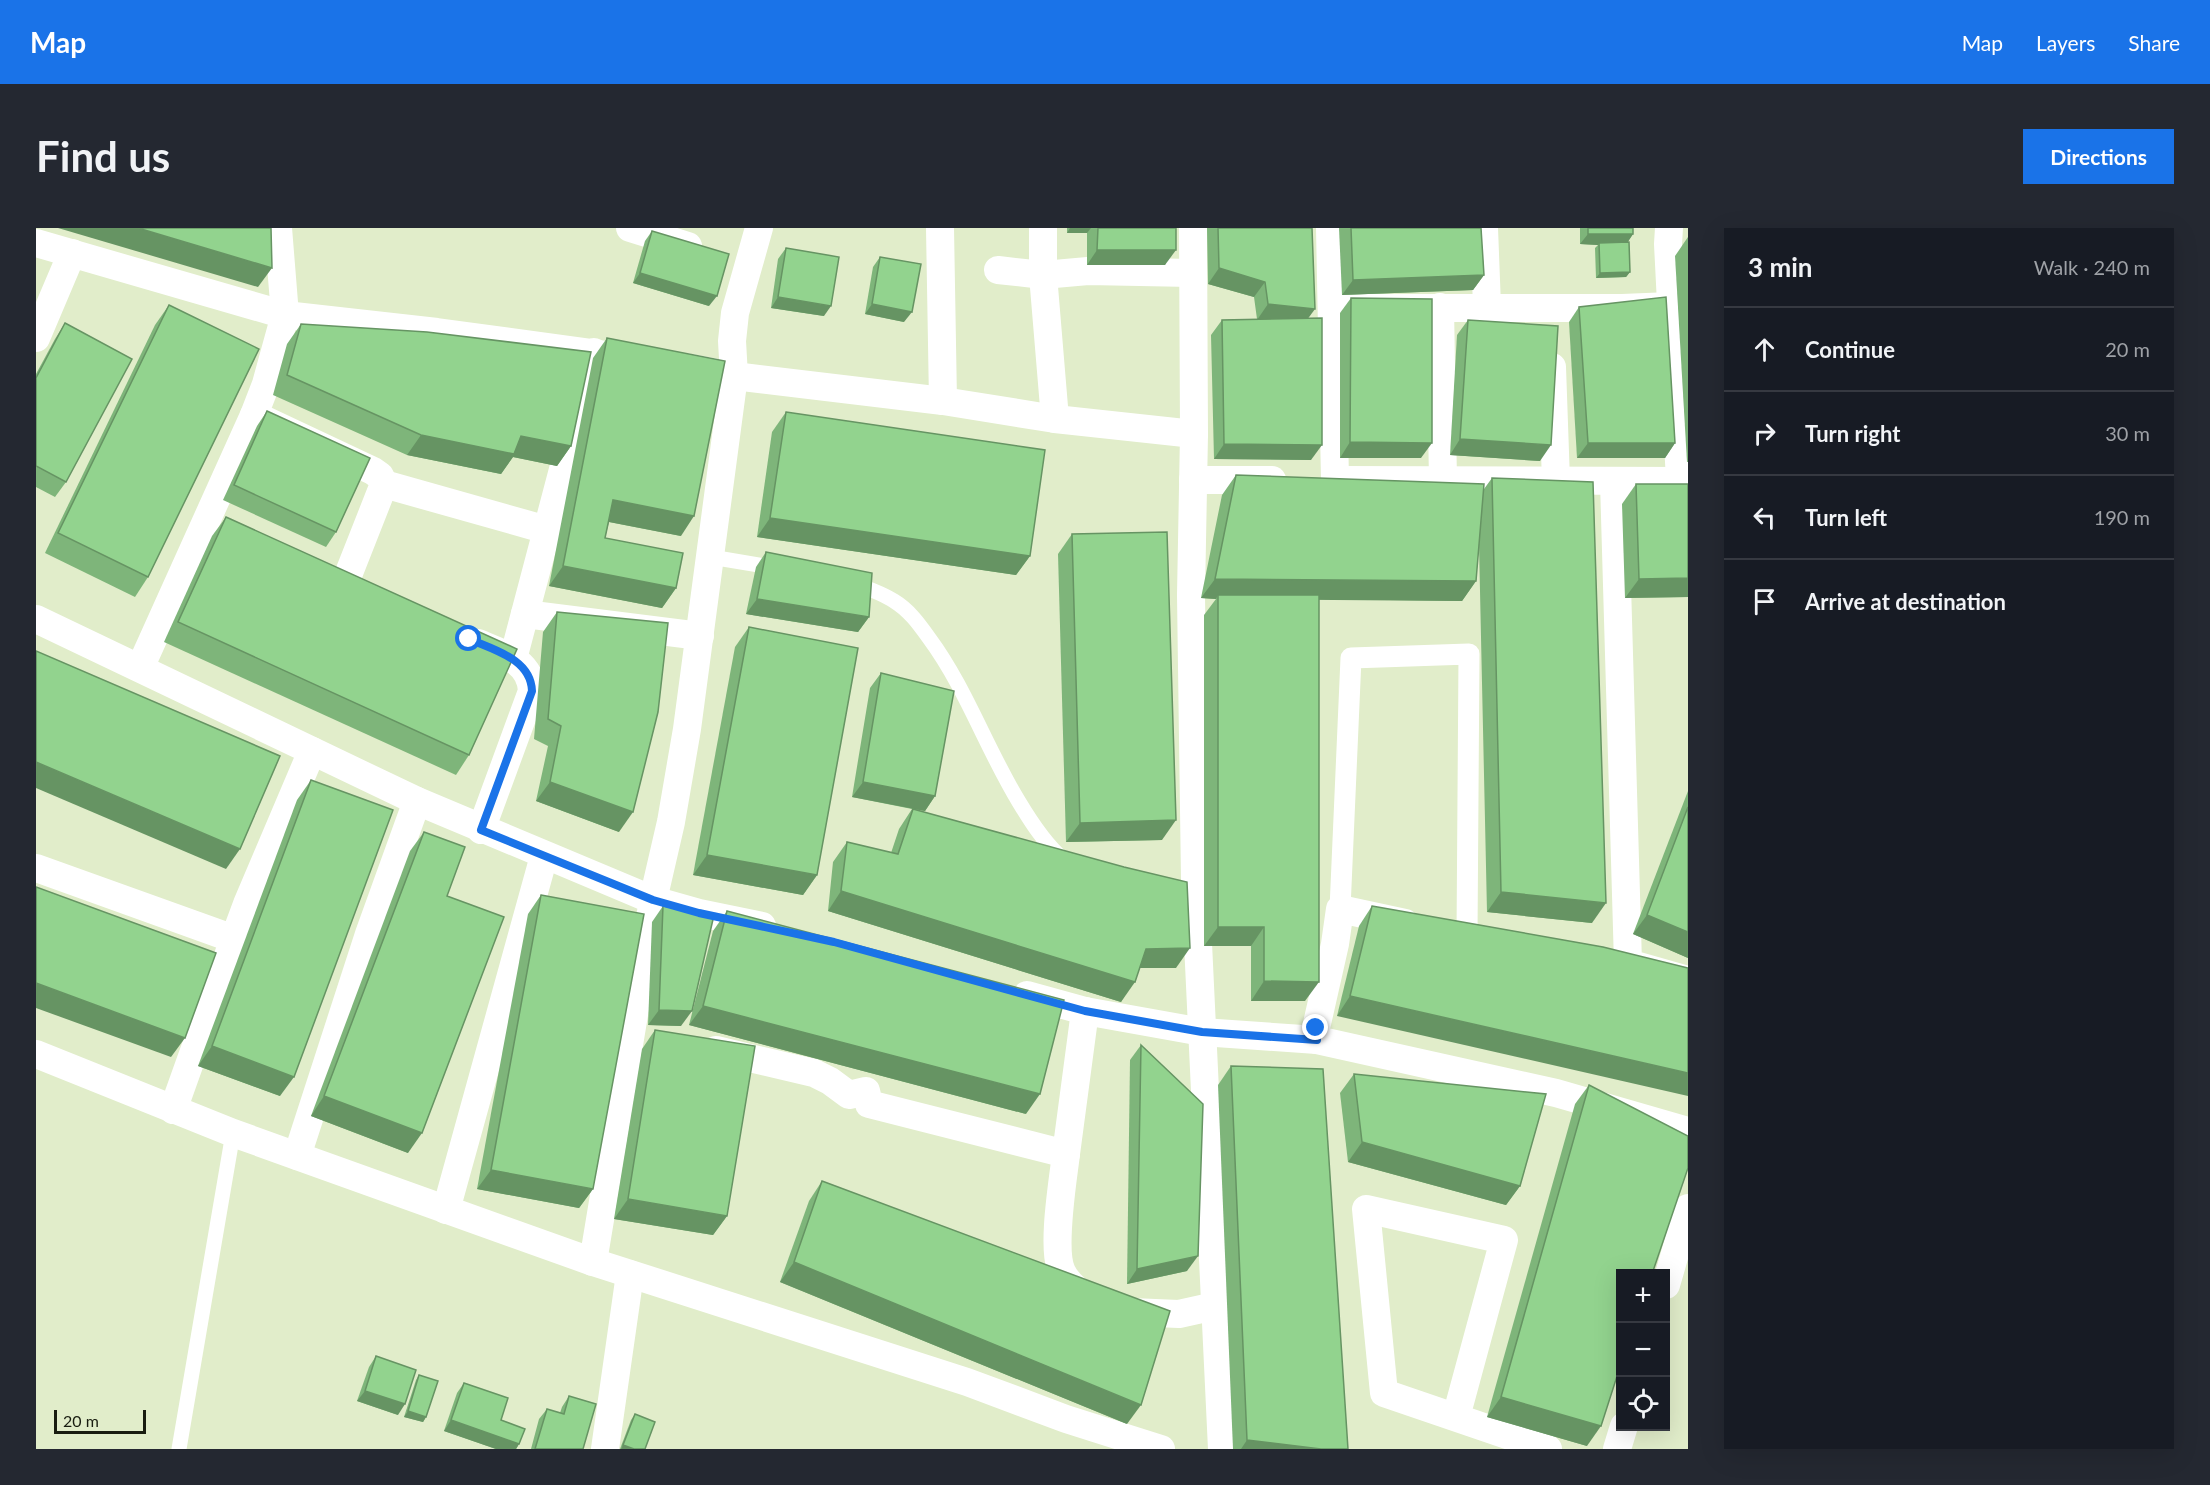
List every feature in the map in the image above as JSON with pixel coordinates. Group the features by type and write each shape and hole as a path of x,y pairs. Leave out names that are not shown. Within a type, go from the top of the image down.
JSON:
{"street":[{"path":"140,668 216,529 266,384 285,315 278,228"},
{"path":"630,228 730,258"},
{"path":"593,1262 642,1042 653,900 671,822 687,729 711,557 734,376 732,341 735,313 730,258 759,228"},
{"path":"940,228 943,401"},
{"path":"1043,228 1044,275 1055,419"},
{"path":"1193,228 1194,434 1190,880 1202,1032 1222,1449"},
{"path":"1316,480 1332,308 1330,228"},
{"path":"1484,228 1487,306"},
{"path":"1193,480 1684,481 1671,306 1675,239"},
{"path":"36,243 285,315 594,352 734,376 943,401 1055,419 1194,434"},
{"path":"36,338 72,253"},
{"path":"998,270 1044,275 1088,271 1192,273"},
{"path":"1332,308 1487,306 1551,327 1622,308 1671,306"},
{"path":"1440,307 1443,481"},
{"path":"1551,327 1556,481"},
{"path":"513,659 594,352"},
{"path":"254,416 373,471 380,476 384,484 547,530"},
{"path":"1614,482 1616,961 1688,980"},
{"path":"384,484 333,583 389,610"},
{"path":"525,614 700,636"},
{"path":"36,619 481,830 653,900 699,913 789,932"},
{"path":"449,632 513,659 526,669 531,679 532,691 481,830"},
{"path":"1317,1040 1316,1028 1335,944 1340,909 1350,658 1469,654 1458,934 1340,909"},
{"path":"173,1110 247,904 312,751"},
{"path":"297,1156 369,934 417,801"},
{"path":"446,1210 544,856"},
{"path":"36,868 234,939"},
{"path":"1005,989 1085,1011 1202,1032 1317,1040 1556,1093 1688,1131"},
{"path":"1085,1011 1057,1242 1060,1270 1073,1289 1097,1303 1120,1311 1179,1314 1215,1306"},
{"path":"689,1046 814,1073 849,1095 866,1091 869,1104 1066,1154"},
{"path":"36,1054 233,1133 593,1262 968,1382 1066,1419 1161,1449"},
{"path":"1670,1269 1688,1208"},
{"path":"1456,1417 1503,1240 1366,1209 1384,1393 1548,1449"},
{"path":"605,1449 630,1274"},
{"path":"1617,1449 1622,1431"}],"lane":[{"path":"711,557 786,570"},
{"path":"839,578 870,588 895,602 915,619 939,651 965,693 1001,772 1026,813 1051,849 1073,867"},
{"path":"178,1449 233,1133"}],"building":[{"path":"138,228 271,228 272,268"},
{"path":"1098,228 1176,228 1176,250 1097,250"},
{"path":"1218,228 1312,228 1315,309 1268,304 1265,282 1219,268"},
{"path":"1351,228 1481,228 1484,275 1353,280"},
{"path":"1588,228 1633,228 1633,234 1588,234"},
{"path":"652,231 729,254 717,296 640,273"},
{"path":"1629,242 1630,272 1600,273 1599,243"},
{"path":"786,248 839,257 831,306 778,297"},
{"path":"880,257 921,264 912,312 872,304"},
{"path":"1666,297 1675,443 1588,443 1579,307"},
{"path":"1351,298 1432,299 1432,443 1350,442"},
{"path":"169,305 259,349 148,577 58,533"},
{"path":"1322,318 1322,445 1224,444 1222,320"},
{"path":"1468,320 1558,326 1551,445 1460,439"},
{"path":"65,323 132,359 66,482 36,466 36,378"},
{"path":"301,324 427,332 591,352 571,446 521,436 514,454 421,435 287,375"},
{"path":"607,338 725,361 694,516 613,500 605,538 683,553 676,588 563,566"},
{"path":"267,411 370,458 336,532 234,485"},
{"path":"786,412 1045,450 1030,556 770,518"},
{"path":"1236,475 1484,484 1476,581 1215,579"},
{"path":"1492,478 1593,482 1606,903 1501,892"},
{"path":"1636,484 1688,484 1688,578 1639,579"},
{"path":"226,517 517,649 469,755 178,622"},
{"path":"1167,532 1176,820 1080,823 1072,534"},
{"path":"766,552 872,573 869,617 757,599"},
{"path":"1218,595 1319,595 1319,982 1264,981 1264,927 1218,927"},
{"path":"557,612 668,623 658,712 633,812 550,782 561,726 548,719"},
{"path":"749,627 858,648 817,875 707,855"},
{"path":"36,651 280,756 240,849 36,762"},
{"path":"881,673 954,691 935,796 863,782"},
{"path":"311,780 393,810 294,1077 212,1046"},
{"path":"1688,807 1688,932 1647,915"},
{"path":"913,809 1187,882 1190,948 1146,949 1135,982 841,891 847,842 898,854"},
{"path":"424,832 465,847 447,896 504,917 422,1133 324,1096"},
{"path":"36,887 216,953 185,1038 36,983"},
{"path":"541,895 644,914 593,1189 491,1170"},
{"path":"663,906 714,915 692,1011 659,1010"},
{"path":"1372,906 1603,947 1688,968 1688,1073 1350,996"},
{"path":"727,911 1064,1000 1040,1094 703,1006"},
{"path":"655,1030 755,1046 727,1216 628,1199"},
{"path":"1141,1045 1203,1104 1198,1256 1137,1269"},
{"path":"1231,1066 1323,1069 1348,1449 1321,1449 1247,1440"},
{"path":"1354,1074 1546,1094 1520,1186 1362,1142"},
{"path":"1589,1085 1688,1136 1688,1168 1654,1269 1616,1269 1616,1379 1601,1426 1501,1397"},
{"path":"822,1181 1170,1311 1141,1405 794,1262"},
{"path":"376,1356 416,1370 405,1404 365,1391"},
{"path":"419,1375 438,1381 426,1417 408,1411"},
{"path":"464,1383 508,1398 501,1420 525,1429 519,1444 451,1420"},
{"path":"569,1396 596,1404 583,1449 535,1449 547,1409 564,1414"},
{"path":"635,1414 655,1422 645,1449 634,1449 623,1445"}],"route":[{"path":"469,639 498,651 526,669 531,679 532,691 481,830 653,900 699,913 834,942 1085,1011 1202,1032 1317,1040 1316,1028"}]}
